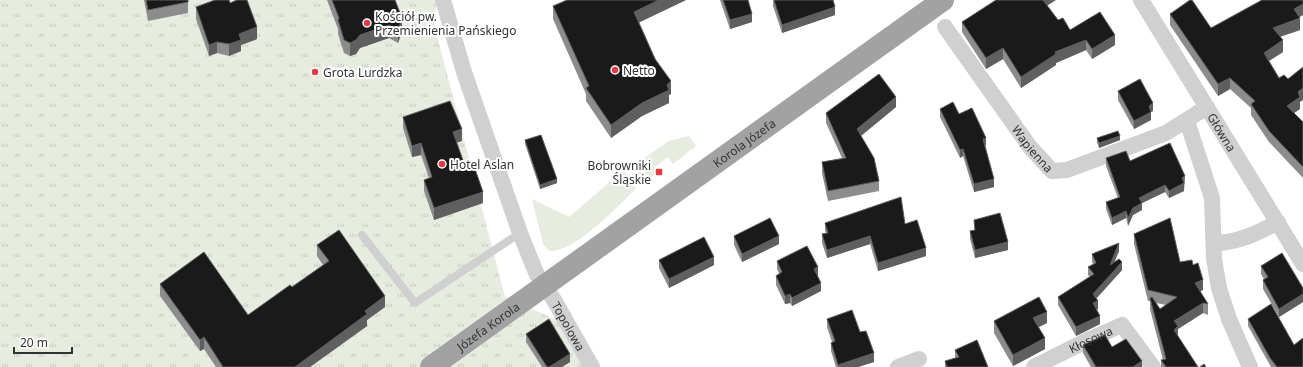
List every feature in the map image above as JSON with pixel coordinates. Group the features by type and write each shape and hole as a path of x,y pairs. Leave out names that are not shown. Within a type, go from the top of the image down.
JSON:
{"highway":[{"name":"Korola Józefa","path":"544,286 943,0"},
{"name":"Józefa Korola","path":"431,367 544,286"}],"street":[{"name":"Topolowa","path":"443,0 464,72 520,233 537,275 592,367"},
{"name":"Główna","path":"1141,0 1303,264"},
{"name":"Wapienna","path":"945,27 1030,147 1052,171 1067,170 1166,133 1207,107"},
{"path":"1187,121 1212,198 1214,259 1219,288 1229,320 1250,367"},
{"path":"1214,243 1226,243 1241,239 1278,222"},
{"name":"Kłosowa","path":"1034,367 1122,325 1141,348 1153,367"},
{"path":"898,367 919,359"}],"lane":[{"path":"362,235 415,303 520,233"}],"green space":[{"path":"0,0 437,0 434,24 505,297 557,320 589,367 0,367"},
{"path":"689,136 696,146 673,164 668,157 655,167 658,172 644,182 632,166 669,141"},
{"path":"624,170 636,188 619,206 583,237 571,245 559,250 549,251 543,244 532,199 569,217"}],"building":[{"path":"146,0 188,0 188,2 148,10"},
{"path":"215,0 229,0 230,3 237,0 247,0 257,27 239,34 241,40 229,44 217,42 209,45 196,7"},
{"name":"Kościół pw. Przemienienia Pańskiego","path":"332,0 395,0 402,18 398,30 389,25 360,35 356,40 350,43 344,40 338,20 339,18"},
{"name":"Netto","path":"567,0 659,0 634,12 655,59 671,81 667,85 669,90 642,103 611,125 586,88 589,86 553,6"},
{"path":"723,0 748,0 752,14 730,20"},
{"path":"774,0 833,0 835,7 782,25"},
{"path":"996,0 1043,0 1058,20 1063,18 1070,30 1100,12 1115,35 1092,49 1086,40 1055,52 1056,54 1021,77 1003,48 986,58 962,22"},
{"path":"1192,0 1211,28 1262,0 1303,0 1303,4 1294,9 1300,18 1273,28 1283,40 1264,53 1279,78 1284,75 1288,79 1303,67 1303,88 1298,92 1300,97 1287,106 1303,122 1303,167 1269,131 1251,104 1255,101 1230,78 1218,84 1170,14"},
{"path":"879,74 896,97 857,129 874,158 879,181 828,191 822,162 846,158 826,113"},
{"path":"1140,79 1153,103 1149,106 1151,112 1134,121 1118,91"},
{"path":"450,101 462,129 453,132 465,166 473,163 483,192 434,208 424,180 432,177 421,143 412,146 403,117"},
{"path":"953,102 959,114 972,108 986,138 983,139 994,179 974,184 963,149 960,150 940,109"},
{"path":"1118,131 1120,136 1099,143 1097,138"},
{"path":"541,135 557,179 540,185 525,140"},
{"path":"1170,143 1185,176 1182,178 1184,183 1169,191 1165,185 1139,198 1142,203 1133,208 1128,218 1126,211 1112,218 1106,202 1120,197 1106,158 1126,151 1130,161"},
{"path":"901,197 905,224 917,220 926,248 878,263 870,236 827,250 822,234 828,233 825,223"},
{"path":"1000,213 1008,242 975,250 970,231 975,230 974,220"},
{"path":"770,218 779,236 742,254 734,236"},
{"path":"1170,218 1180,262 1192,260 1193,265 1198,263 1203,280 1195,283 1208,304 1203,303 1174,321 1178,326 1174,330 1198,367 1166,367 1161,360 1166,359 1150,298 1152,297 1160,309 1177,297 1148,290 1134,234"},
{"path":"339,230 385,296 365,311 367,314 295,367 223,367 204,337 200,340 160,284 204,252 248,315 290,285 292,287 329,261 317,245"},
{"path":"704,237 714,257 669,279 659,260"},
{"path":"1119,243 1110,265 1119,259 1122,262 1093,294 1098,301 1093,303 1100,316 1076,327 1058,297 1094,274 1088,267 1096,263 1092,254"},
{"path":"807,246 818,267 814,269 821,283 792,298 790,294 785,296 776,276 782,272 777,261"},
{"path":"1282,253 1303,288 1303,294 1279,309 1263,280 1268,277 1261,266"},
{"path":"1039,297 1047,312 1033,318 1045,338 1013,355 994,321"},
{"path":"1271,304 1294,345 1303,338 1303,367 1277,367 1270,358 1248,319"},
{"path":"852,310 860,332 866,331 874,353 838,365 831,343 835,341 827,319"},
{"path":"549,319 570,354 547,367 526,334"},
{"path":"1105,335 1112,347 1126,339 1142,361 1133,367 1096,367 1083,345"},
{"path":"977,340 988,367 947,367 945,361 959,357 955,350"}],"place":[{"name":"Kościół pw. Przemienienia Pańskiego","path":"367,23"},
{"name":"Netto","path":"615,70"},
{"name":"Grota Lurdzka","path":"315,72"},
{"name":"Hotel Aslan","path":"442,164"},
{"name":"Bobrowniki Śląskie","path":"659,172"}]}
